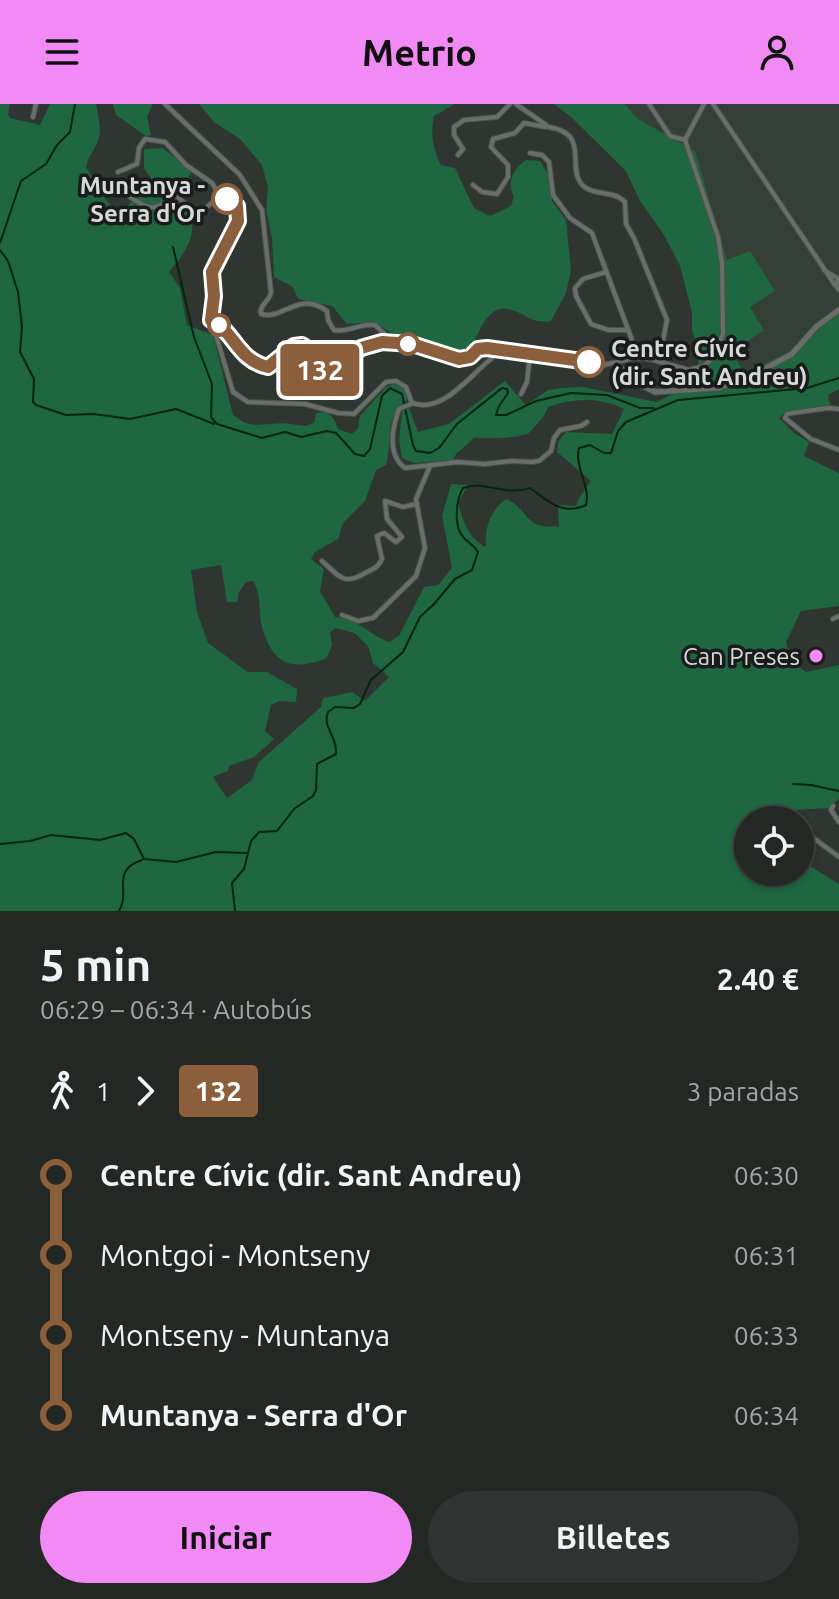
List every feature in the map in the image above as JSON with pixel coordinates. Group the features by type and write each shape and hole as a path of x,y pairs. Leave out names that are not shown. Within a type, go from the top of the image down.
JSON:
{"street":[{"path":"33,117 36,104"},
{"path":"165,104 240,175 262,210 271,292 262,306 261,314 269,316 293,305 318,305 327,311 334,330 342,332 361,325 375,325 392,341"},
{"path":"458,155 463,149 454,135 454,127 464,120 497,117 513,104 566,134 577,151 576,171 583,186 613,193 625,202 626,224 667,320 662,345 663,362"},
{"path":"649,104 670,136 685,140"},
{"path":"211,320 221,327 244,355 268,367 298,345 305,346 316,368 324,370 348,359 361,348 392,341 459,359 470,357 478,349 489,348 498,352 604,365 634,358 696,369 713,358 721,340 723,277 718,237 685,140 704,104"},
{"path":"713,104 820,266 838,284 839,295"},
{"path":"473,185 482,192 497,194 508,177 508,165 491,147 493,139 515,133 524,123 547,126"},
{"path":"118,172 137,164 139,148 145,139 158,139 165,142 186,165 212,183 220,196 237,206 239,217 212,272 214,296 211,320 229,384 244,401 305,404 354,414 386,382 396,381 406,387 412,403"},
{"path":"530,153 542,155 549,162 556,202 570,218 592,233 635,348 634,358"},
{"path":"129,196 152,208 163,206 172,195 191,210 199,212 220,196"},
{"path":"606,272 583,279 575,288 576,296 591,324 608,330 628,330"},
{"path":"616,364 641,385 655,392 704,390 736,382 792,354 813,330 839,310"},
{"path":"498,352 435,404 426,407 412,403 399,409 392,454 396,461 405,468 458,462 539,461 551,451 560,430 587,422"},
{"path":"521,394 527,382 530,354"},
{"path":"839,409 817,409 785,417 811,439 839,450"},
{"path":"342,615 358,621 373,618 416,576 425,548 416,504 430,466"},
{"path":"322,561 349,580 356,580 377,568 382,559 377,536 384,533 396,542 402,537 387,519 385,501 403,507 416,504"},
{"path":"839,809 833,806 831,810 839,822"},
{"path":"814,838 839,857"}],"shaded area":[{"path":"625,104 839,104 839,314 800,349 745,373 731,352 764,330 749,307 775,291 727,261 695,151 638,119"}],"green space":[{"path":"0,104 10,104 10,118 40,125 50,104 96,104 100,134 86,167 106,200 118,212 129,205 151,178 144,168 144,149 163,148 191,171 187,182 169,181 173,193 190,217 192,234 169,272 180,288 187,325 213,335 233,415 245,423 256,425 284,423 305,426 314,423 316,413 324,413 333,418 338,429 352,434 358,428 360,416 386,387 394,384 405,389 407,400 391,422 386,465 376,470 365,501 343,523 338,539 315,552 311,559 324,569 320,591 335,617 351,621 389,642 399,636 424,587 438,585 452,568 442,516 451,484 468,485 458,503 460,510 471,534 486,547 489,521 506,499 538,525 559,527 558,505 576,506 591,481 557,452 558,442 566,432 612,434 624,409 596,401 558,404 548,407 528,434 474,438 453,460 414,463 402,458 399,440 402,411 409,408 418,432 449,424 505,381 526,405 548,390 583,387 657,402 682,389 684,372 698,370 699,352 692,330 692,313 680,266 664,235 640,201 626,171 554,104 625,104 638,119 695,151 727,260 750,251 775,291 750,307 764,330 731,352 745,373 800,349 839,314 839,389 828,395 830,405 785,412 779,418 809,442 804,456 839,473 839,606 801,611 786,642 791,661 806,672 839,665 839,799 828,808 734,806 734,886 814,886 814,869 839,884 839,911 0,911","holes":["221,565 227,602 237,602 246,582 253,581 258,593 263,630 273,651 286,662 304,664 327,658 332,645 330,632 336,628 354,633 368,646 373,663 389,677 365,701 352,692 323,698 321,707 259,762 252,780 227,798 213,777 228,771 229,766 254,757 274,739 265,731 271,705 279,701 296,702 297,689 267,672 248,672 208,643 197,612 191,570"]},
{"path":"113,104 153,104 147,117 151,135 146,136 116,115"},
{"path":"199,104 455,104 434,116 433,141 441,165 455,168 474,208 490,216 511,206 514,196 512,176 526,160 540,161 549,176 552,201 566,220 571,270 566,293 551,321 533,320 508,309 495,311 480,329 472,349 462,354 396,336 374,322 347,324 332,306 298,299 293,287 274,277 272,239 266,209 268,187 262,165 240,139 214,122"}],"waterway":[{"path":"0,243 21,181 46,164 57,145 70,132 75,104"},
{"path":"173,247 194,337 212,384 211,417 217,424 262,438 285,432 301,437 327,431 336,433 355,454 364,456 370,449 382,396 390,388 402,394 416,451 430,453 439,448 457,424 502,388 507,389 508,393 496,415 506,415 536,401 571,393 607,395 640,408 654,408"},
{"path":"0,250 8,261 18,292 22,327 20,352 34,379 33,402 36,405 66,415 94,414 130,419 176,409 214,424"},
{"path":"235,911 232,883 244,869 251,841 259,832 277,831 294,809 313,796 317,764 336,754 327,723 328,712 335,707 354,708 360,704 371,680 403,652 420,617 455,579 472,570 478,552 464,538 457,521 457,506 463,488 479,485 510,491 530,488 556,506 577,508 586,505 587,498 579,448 590,445 604,453 611,453 618,431 626,422 678,400 807,388 839,378"},
{"path":"793,784 839,791"},
{"path":"0,844 51,835 100,840 126,833 134,839 144,859 176,862 216,852 247,853"},
{"path":"119,911 124,876 132,864 142,860"}],"bus line":[{"name":"132","path":"227,199 237,206 239,217 212,272 214,296 211,320 255,363 268,367 294,346 302,345 313,365 324,370 348,359 356,350 367,345 392,341 459,359 487,348 589,362"}],"place":[{"name":"Muntanya - Serra d'Or","path":"227,199"},
{"name":"Centre Cívic (dir. Sant Andreu)","path":"589,362"},
{"name":"Can Preses","path":"816,656"}]}
